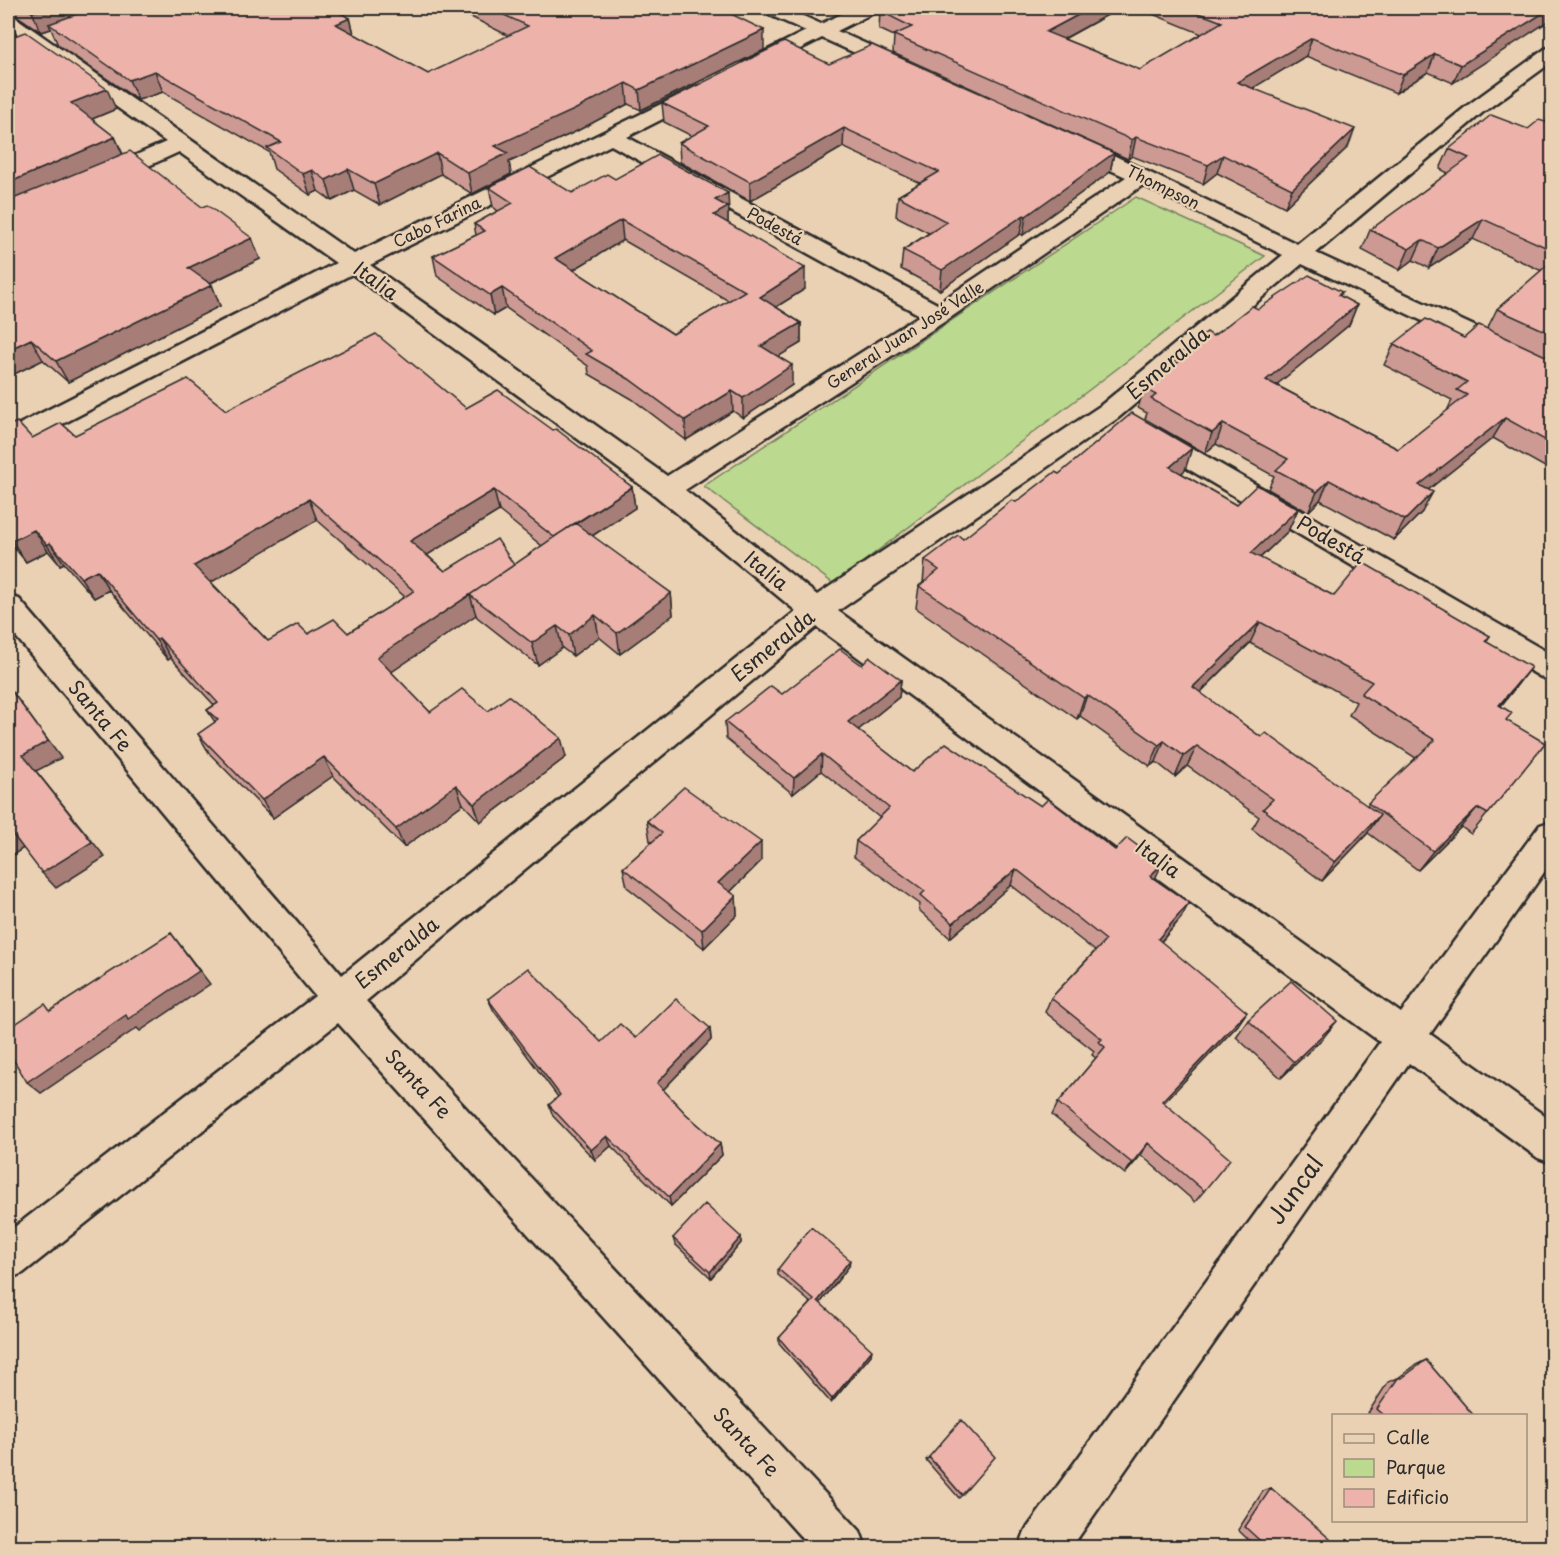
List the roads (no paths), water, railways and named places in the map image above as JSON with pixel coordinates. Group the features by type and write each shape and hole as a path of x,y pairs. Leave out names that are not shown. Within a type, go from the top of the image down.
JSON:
{"street":[{"path":"770,8 918,74"},
{"name":"Cabo Farina","path":"8,441 352,264 868,8"},
{"name":"Italia","path":"8,21 666,489 816,610 1552,1144"},
{"name":"Esmeralda","path":"8,1258 340,999 816,610 1109,412 1475,109 1552,53"},
{"path":"1475,109 1497,118"},
{"name":"Podestá","path":"612,137 938,315"},
{"name":"Thompson","path":"1056,137 1552,372"},
{"path":"83,186 181,143"},
{"name":"General Juan José Valle","path":"666,489 938,315 1142,176"},
{"name":"Podestá","path":"1109,412 1552,669"},
{"name":"Santa Fe","path":"8,607 340,999 843,1548"},
{"name":"Juncal","path":"1042,1548 1552,835"}]}
